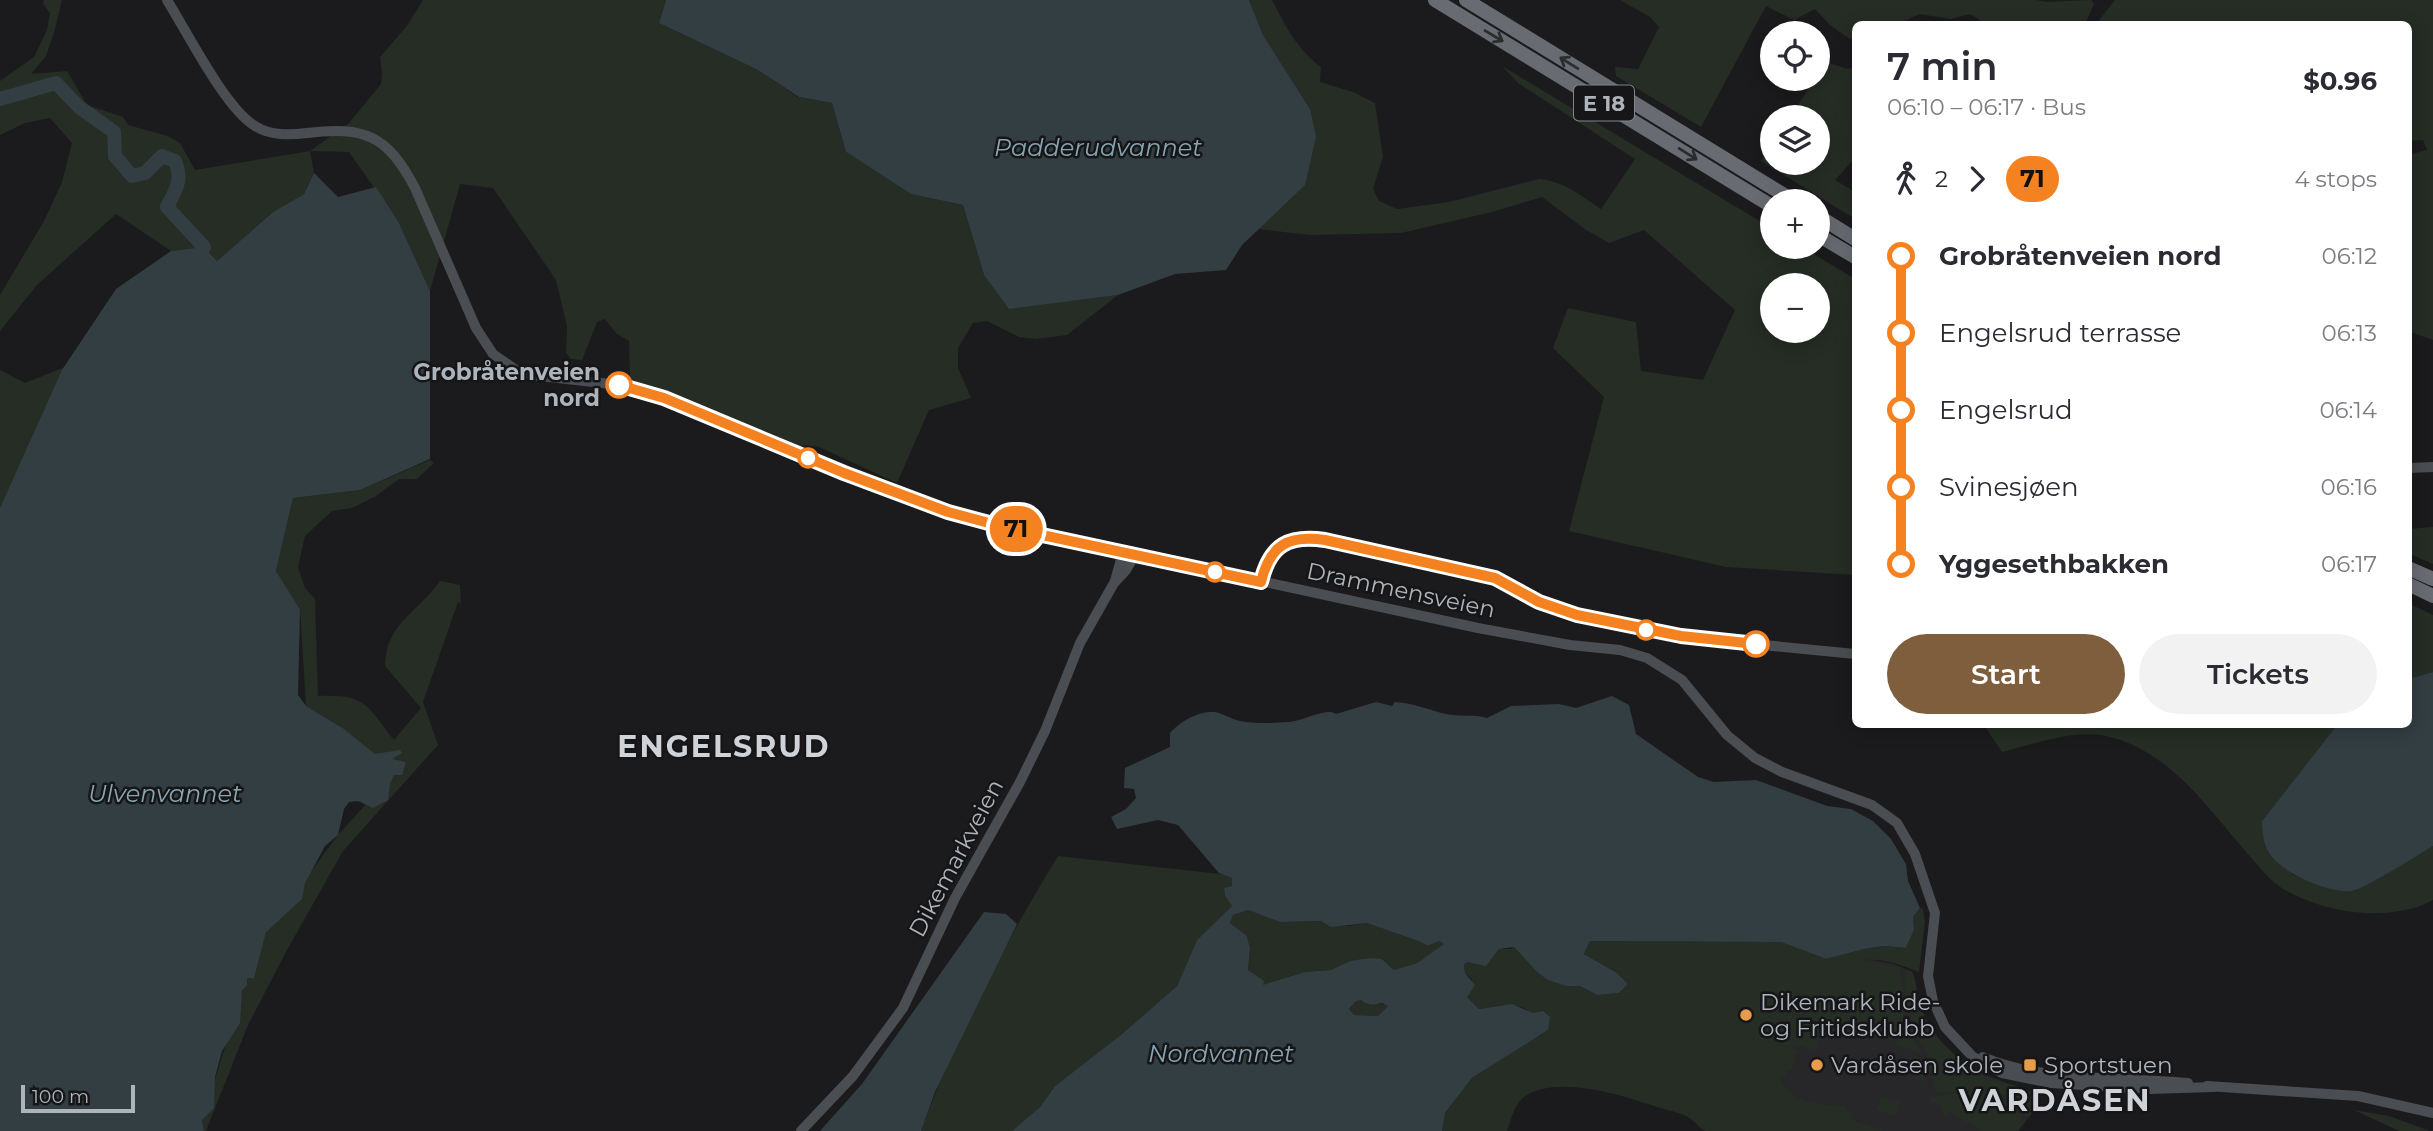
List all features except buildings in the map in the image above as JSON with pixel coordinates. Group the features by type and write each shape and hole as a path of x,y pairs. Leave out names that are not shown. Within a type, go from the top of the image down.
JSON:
{"highway":[{"name":"E 18","path":"1436,0 1760,199"},
{"name":"E 18","path":"1466,0 1774,189"},
{"path":"1830,223 1852,237"},
{"path":"1830,242 1852,255"},
{"path":"2412,570 2433,579"},
{"path":"2412,586 2433,596"}],"main road":[{"name":"Drammensveien","path":"167,0 231,102 254,125 279,134 353,131 366,134 390,150 404,167 415,188 476,328 493,354 516,370 549,378 611,384 642,391 939,509 1000,526 1478,628 1637,654 1682,680 1727,735 1755,758 1782,772 1863,801 1897,824 1910,842 1935,913 1929,988 1941,1020 1959,1044 1995,1062 2030,1070 2214,1087 2358,1096 2433,1113"},
{"path":"2412,468 2433,467"},
{"path":"1261,582 1265,567 1278,548 1294,539 1314,538 1495,578 1552,607 1646,630 1702,639 1852,654"},
{"name":"Dikemarkveien","path":"1114,583 1123,552"},
{"name":"Dikemarkveien","path":"801,1131 860,1067 903,1008 955,898 1045,731 1080,643 1114,583 1135,555"}],"shaded area":[{"path":"44,0 62,0 46,56 31,74 67,71 87,105 123,117 128,125 168,136 180,143 195,170 310,151 314,173 304,194 273,212 217,261 204,247 171,251 116,214 37,285 0,331 0,295 44,221 62,182 72,143 50,118 25,123 0,135 0,81 34,57 47,30 50,13 43,4"},
{"path":"423,0 666,0 659,23 758,70 798,97 832,103 846,152 911,194 963,205 984,275 1009,308 1118,295 1067,335 1036,339 1019,337 987,321 973,323 958,348 958,368 971,398 929,410 897,483 819,447 806,445 792,448 642,395 630,377 629,341 617,334 605,319 597,322 582,360 571,359 566,353 567,326 556,280 493,188 460,184 430,291 399,223 349,152 310,151 349,123 381,84 380,57 406,27"},
{"path":"1249,0 1272,0 1298,45 1321,67 1320,82 1353,92 1375,103 1383,157 1373,189 1379,201 1397,209 1449,202 1539,179 1564,186 1601,209 1635,159 1518,83 1502,66 1760,221 1760,259 1822,259 1852,277 1852,575 1726,567 1569,531 1604,397 1553,348 1568,308 1636,322 1641,371 1703,380 1735,310 1644,230 1609,243 1586,230 1542,197 1492,212 1401,233 1310,235 1258,229 1270,217 1310,109 1263,35"},
{"path":"1620,0 2091,0 2094,4 2086,21 1980,21 1970,14 1951,19 1919,14 1905,21 1852,21 1850,39 1830,25 1830,21 1826,21 1815,9 1794,20 1766,6 1701,127 1616,76 1615,67 1638,69 1659,27 1650,17"},
{"path":"2115,0 2433,0 2433,340 2412,332 2412,154 2427,150 2423,140 2412,141 2412,21 2098,21"},
{"path":"1830,63 1852,68 1852,161 1835,180 1852,190 1852,217 1830,204 1830,189 1806,189 1784,175 1830,175 1830,105 1798,105 1807,91 1830,91"},
{"path":"65,367 0,509 0,370 25,383"},
{"path":"430,460 434,463 417,479 399,479 376,496 352,508 332,511 305,536 298,567 305,588 315,599 318,696 347,697 364,704 394,740 421,708 385,666 391,639 397,628 440,581 460,585 461,604 458,602 423,702 438,745 343,851 248,1025 204,1131 202,1120 247,978 266,932 338,835 393,774 363,745 306,706 300,609 276,571 293,498 360,490"},
{"path":"2433,527 2433,564 2412,555 2412,529"},
{"path":"2412,605 2433,615 2433,672 2412,678"},
{"path":"1986,728 2335,728 2262,821 2272,857 2294,875 2327,888 2354,891 2433,846 2433,900 2392,912 2356,912 2314,903 2285,890 2269,878 2185,783 2168,767 2129,743 2106,736 2080,734 2002,752"},
{"path":"1058,856 1229,875 1232,878 1232,886 1224,888 1225,896 1232,906 1197,940 1177,986 1122,1034 1055,1086 1040,1107 1012,1131 921,1131 949,1060 983,990"},
{"path":"1920,908 1923,909 1925,922 1919,972 1886,961 1865,960 1900,968 1904,1006 1901,1030 1895,1037 1885,1039 1804,1018 1804,1022 1819,1027 1815,1040 1819,1042 1816,1050 1793,1045 1792,1048 1798,1050 1792,1070 1787,1070 1785,1077 1781,1076 1780,1080 1792,1094 1800,1098 1846,1107 1847,1113 1851,1110 1855,1121 1884,1131 1705,1131 1688,1117 1626,1097 1589,1089 1553,1087 1537,1090 1524,1097 1515,1108 1507,1131 1442,1131 1445,1113 1472,1078 1548,1030 1531,1013 1518,1006 1479,1009 1467,997 1472,979 1465,973 1464,965 1467,962 1486,965 1499,949 1514,947 1537,972 1566,986 1580,986 1597,995 1619,993 1628,984 1617,973 1584,954 1590,941 1781,942 1826,959 1884,946 1906,948 1914,930 1913,917"},
{"path":"1248,910 1280,922 1321,921 1348,926 1367,923 1428,946 1439,941 1444,944 1417,963 1394,970 1382,959 1350,961 1331,970 1305,972 1262,986 1248,970 1250,948 1247,936 1230,923 1233,915"},
{"path":"1861,958 1891,963 1911,971 1925,1018 1952,1053 1980,1073 2034,1093 2031,1115 2017,1131 1813,1131 1775,1116 1776,1063 1817,962"},
{"path":"1907,971 1913,974 1919,1002 1928,1023 1947,1047 1962,1061 1986,1075 2033,1094 2003,1095 1980,1087 1946,1093 1935,1091 1928,1053 1916,1035 1923,1041 1925,1038 1916,1032 1910,1014 1907,1015 1904,979"},
{"path":"1356,1001 1388,1006 1378,1016 1354,1015 1349,1009"},
{"path":"1908,1027 1921,1053 1894,1044"},
{"path":"1915,1055 1927,1065 1925,1082 1914,1079 1909,1071"},
{"path":"1981,1089 2009,1102 2025,1122 2018,1131 1981,1131 1949,1111 1947,1116 1944,1116 1939,1104 1930,1102 1931,1097"},
{"path":"2005,1096 2035,1096 2031,1115 2025,1117"},
{"path":"1881,1097 1899,1102 1895,1116 1877,1110"},
{"path":"2354,1110 2389,1116 2430,1131 2399,1131"}],"water":[{"name":"Padderudvannet","path":"666,0 1249,0 1263,35 1310,109 1316,137 1305,185 1242,245 1226,270 1175,274 1118,295 1009,309 984,275 963,205 911,194 846,152 832,103 799,97 758,70 659,23"},
{"name":"Ulvenvannet","path":"314,173 338,197 376,187 399,223 430,291 430,459 360,490 293,498 276,571 300,609 298,695 306,706 344,729 375,754 400,750 402,753 392,759 406,762 402,775 394,775 388,800 373,808 358,801 349,802 344,809 338,835 325,846 305,883 302,899 266,932 254,978 247,978 247,985 242,991 240,1023 222,1051 215,1077 214,1108 202,1120 204,1131 0,1131 0,508 62,370 116,289 171,251 204,247 217,261 273,212 304,194"},
{"path":"2433,672 2433,846 2352,891 2321,886 2279,864 2267,849 2262,821 2335,728 2412,728 2412,678"},
{"name":"Nordvannet","path":"1612,696 1629,705 1636,734 1698,777 1714,782 1756,780 1827,806 1851,809 1873,821 1891,839 1906,864 1908,881 1920,908 1913,917 1914,930 1906,948 1884,946 1826,959 1781,942 1590,941 1584,954 1617,973 1628,984 1619,993 1597,995 1580,986 1566,986 1548,980 1514,947 1499,949 1486,966 1467,962 1464,965 1465,973 1475,985 1467,997 1479,1009 1512,1004 1533,1013 1543,1011 1550,1017 1548,1030 1472,1078 1445,1113 1442,1131 1012,1131 1040,1107 1055,1086 1122,1034 1177,986 1197,940 1232,906 1225,896 1224,888 1232,886 1232,878 1219,873 1178,825 1158,820 1117,829 1111,817 1126,809 1136,798 1134,789 1124,788 1125,768 1170,747 1170,733 1179,725 1195,715 1208,712 1246,722 1289,722 1321,713 1336,714 1376,702 1392,706 1395,702 1402,703 1446,714 1487,718 1511,706 1559,704 1576,708","holes":["1248,910 1280,922 1321,921 1331,927 1367,923 1428,946 1439,941 1444,944 1417,963 1394,970 1382,959 1370,958 1350,961 1331,970 1305,972 1263,985 1264,981 1248,970 1250,948 1247,936 1230,923 1233,915","1356,1001 1369,1004 1382,1003 1388,1006 1378,1016 1354,1015 1349,1009"]},
{"path":"984,912 1006,914 1017,924 935,1092 921,1131 820,1131 862,1084"}],"waterway":[{"path":"0,99 56,83 79,107 114,132 115,156 132,176 145,173 162,156 175,161 178,180 167,207 204,247"}],"bus line":[{"name":"71","path":"619,385 664,398 920,503 1000,526 1261,582 1269,560 1284,544 1300,538 1325,540 1483,574 1505,582 1539,602 1577,615 1681,636 1756,644"}],"place":[{"name":"Grobråtenveien nord","path":"619,385"},
{"name":"Dikemark Ride- og Fritidsklubb","path":"1746,1015"},
{"name":"Vardåsen skole","path":"1817,1065"},
{"name":"Sportstuen","path":"2030,1065"}],"district":[{"name":"ENGELSRUD","path":"724,746"},
{"name":"VARDÅSEN","path":"2055,1100"}]}
